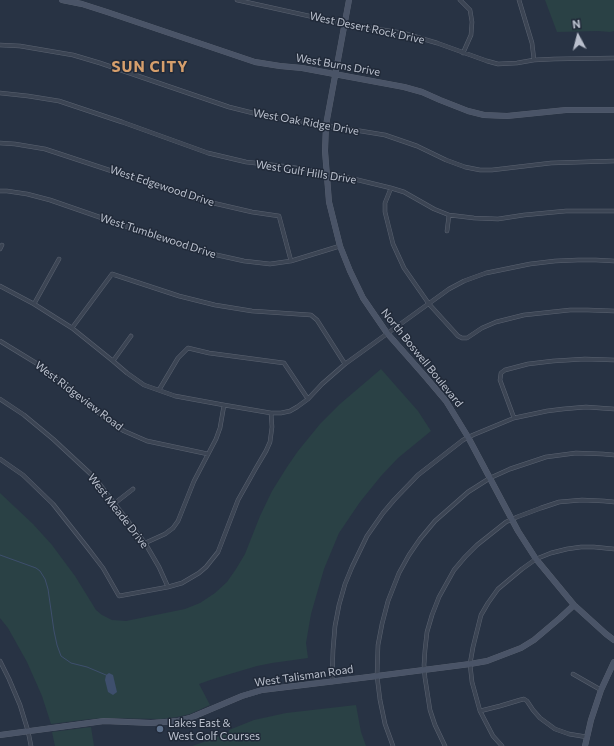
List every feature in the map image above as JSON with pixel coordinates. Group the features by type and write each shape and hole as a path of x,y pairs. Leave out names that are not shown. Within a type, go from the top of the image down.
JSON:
{"street":[{"name":"West Burns Drive","path":"62,0 82,4 107,12 255,62 302,68 404,87 422,92 468,111 484,115 506,116 566,110 614,110"},
{"name":"West Desert Rock Drive","path":"237,0 345,24 403,34 436,43 498,64 572,58 614,58"},
{"name":"North Boswell Boulevard","path":"350,0 326,125 325,151 329,202 340,246 364,298 387,334 446,401 468,437 512,519 536,559 574,604 614,640"},
{"path":"460,0 470,10 472,22 471,35 463,53"},
{"path":"519,0 532,44 534,60"},
{"name":"West Oak Ridge Drive","path":"0,46 20,46 73,55 229,107 257,114 384,135 402,140 459,165 480,170 492,170 558,162 614,161"},
{"name":"West Gulf Hills Drive","path":"0,93 60,101 208,153 246,162 291,167 350,178 391,188 404,192 434,209 449,215 498,219 566,211 614,211"},
{"name":"West Edgewood Drive","path":"0,143 45,149 200,200 252,212 279,216 291,261"},
{"path":"391,188 385,203 385,212 393,244 404,268 429,304 458,336 467,338 482,328 496,322 524,315 570,310 614,311"},
{"name":"West Tumblewood Drive","path":"0,191 27,194 50,200 183,246 244,260 270,264 291,261 340,246"},
{"path":"447,231 449,215"},
{"path":"0,249 2,245"},
{"path":"34,304 59,258"},
{"path":"0,286 34,304 72,328 144,385 175,396 271,413 281,413 290,411 297,407 308,399 322,384 345,364 449,289 464,281 486,273 517,267 555,262 596,260 614,261"},
{"path":"72,328 112,274 180,296 216,305 252,311 311,315 317,320 345,364"},
{"path":"113,361 131,336"},
{"name":"West Ridgeview Road","path":"0,341 63,382 107,420 124,431 147,441 208,454"},
{"path":"159,390 178,358 188,348 209,353 284,363 308,399"},
{"path":"514,418 500,380 502,373 505,370 528,364 554,361 585,359 614,360"},
{"name":"West Meade Drive","path":"0,399 24,415 53,439 95,478 145,543 159,567 168,587"},
{"path":"145,543 165,534 173,528 178,521 194,481 220,428 224,405"},
{"path":"332,682 335,626 345,584 352,567 367,536 383,513 418,475 468,437 514,418 563,409 614,409"},
{"path":"0,459 23,475 53,504 103,568 118,596 182,583 199,573 218,552 238,500 270,442 272,427 271,413"},
{"path":"393,746 385,724 380,700 377,676 378,645 388,601 399,573 420,539 450,507 468,492 490,478 518,466 546,457 576,454 614,455"},
{"path":"115,503 133,489"},
{"path":"445,746 430,710 424,670 425,650 432,615 447,581 476,545 512,519 559,502 582,500 614,502"},
{"path":"502,746 493,736 480,711 472,682 470,664 472,647 481,616 488,603 498,589 522,568 551,552 594,547 614,549"},
{"name":"West Talisman Road","path":"0,735 104,721 151,723 178,721 190,718 242,696 262,690 488,661 520,648 534,640 574,604"},
{"path":"0,661 17,698 28,731 31,746"},
{"path":"585,746 591,720 601,690 614,662"},
{"path":"573,674 601,690"},
{"path":"480,711 524,699 540,718 555,729 569,734 587,737"}],"green space":[{"path":"545,0 614,0 614,31 557,32"},
{"path":"381,369 418,411 431,431 398,458 381,476 360,502 339,533 324,569 311,614 306,643 308,658 257,666 199,684 210,705 190,714 160,719 109,718 51,724 42,696 27,662 8,628 0,618 0,493 33,524 52,545 75,576 96,610 102,615 112,620 126,621 185,609 200,603 215,593 227,582 245,554 272,491 298,451 320,424 340,404"},
{"path":"356,705 361,732 366,746 192,746 222,735 229,732 229,730 254,720 286,713"},
{"path":"91,727 94,746 55,746 52,732"}],"water":[{"path":"109,673 113,675 117,692 113,695 108,692 105,680 106,675"}],"waterway":[{"path":"0,555 36,568 45,579 48,589 54,631 61,656 71,663 87,667 106,675"}],"place":[{"name":"Lakes East & West Golf Courses","path":"160,729"}],"district":[{"name":"SUN CITY","path":"150,67"}]}
